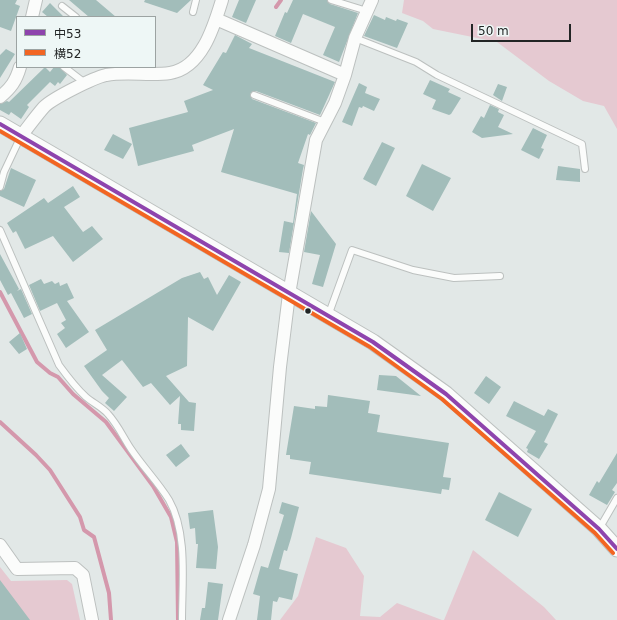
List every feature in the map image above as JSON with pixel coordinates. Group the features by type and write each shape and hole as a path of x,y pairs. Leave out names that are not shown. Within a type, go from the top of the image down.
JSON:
{"street":[{"path":"21,136 45,106 85,83 106,75 171,73 189,65 203,48 222,0"},
{"path":"229,620 254,545 269,489 280,367 290,294 316,140 345,75 356,38 372,0"},
{"path":"32,16 35,1"},
{"path":"216,18 345,75"},
{"path":"0,97 10,89 17,79 20,68"},
{"path":"0,124 374,342 446,394 599,530 617,549"},
{"path":"599,530 617,540"},
{"path":"0,545 17,569 75,568 82,575 92,620"}],"lane":[{"path":"193,12 196,0"},
{"path":"331,0 367,11"},
{"path":"62,6 73,16"},
{"path":"356,38 416,62 437,75 582,144 585,169"},
{"path":"65,68 85,83"},
{"path":"254,95 325,122"},
{"path":"0,187 4,172 21,136"},
{"path":"0,230 59,364 73,384 87,398 106,412 120,428 131,449 150,471 170,501 177,518 182,544 182,620"},
{"path":"328,316 352,250 413,270 454,278 500,276"},
{"path":"599,530 617,498"}],"shaded area":[{"path":"404,0 617,0 617,129 604,106 583,101 549,81 497,42 433,29 423,21 402,13"},
{"path":"316,537 346,548 364,576 360,616 380,617 397,603 442,620 280,620 298,596"},
{"path":"473,550 544,607 556,620 444,620"},
{"path":"0,567 11,581 67,580 72,584 80,620 0,620"}],"building":[{"path":"0,0 17,0 15,4 20,6 11,31 0,27"},
{"path":"69,0 96,0 115,16 88,16"},
{"path":"145,0 191,0 177,13 144,2"},
{"path":"239,0 256,0 246,23 232,17"},
{"path":"293,0 327,0 330,4 358,13 339,62 323,55 335,27 303,14 291,43 275,36 285,12 287,13"},
{"path":"50,3 63,16 47,16 42,12"},
{"path":"374,15 385,20 386,17 396,21 397,19 408,23 397,48 364,36"},
{"path":"235,35 252,44 249,48 335,82 320,115 256,91 250,94 252,99 316,123 310,135 308,134 298,163 304,165 289,253 279,252 284,221 293,223 297,194 221,172 234,129 192,145 194,151 138,166 129,128 188,112 184,101 213,90 203,85 223,52 226,53"},
{"path":"6,49 15,54 0,78 0,55"},
{"path":"44,68 50,72 53,68 61,68 67,75 60,84 58,82 55,86 50,82 27,105 29,107 21,119 11,112 9,115 0,110 0,104 7,101 9,102"},
{"path":"430,80 450,89 448,92 461,98 451,114 449,115 432,109 436,100 423,94"},
{"path":"359,83 367,87 365,93 380,99 374,111 363,106 362,108 359,107 352,126 342,122"},
{"path":"498,84 507,87 502,101 493,95"},
{"path":"490,105 499,109 498,112 504,115 498,127 513,134 482,138 472,132 481,116 484,118"},
{"path":"533,128 547,135 541,148 544,149 539,159 521,150"},
{"path":"113,134 132,144 123,159 104,150"},
{"path":"382,142 395,148 376,186 363,179"},
{"path":"422,164 451,178 433,211 406,196"},
{"path":"558,166 580,169 580,182 556,180"},
{"path":"11,168 36,180 24,207 0,196 0,191 4,189"},
{"path":"73,186 80,197 64,207 83,232 92,226 103,239 73,262 53,236 25,249 16,231 13,233 7,223 44,198 48,203"},
{"path":"311,211 336,244 323,287 312,284 320,255 304,252"},
{"path":"0,254 19,289 17,291 21,289 32,314 24,318 11,293 8,295 0,280"},
{"path":"200,272 204,279 208,277 217,295 229,275 241,282 213,331 188,317 187,366 166,376 189,402 196,403 194,431 181,430 181,424 178,424 180,396 170,405 151,383 143,387 122,360 102,375 127,397 114,411 105,403 109,398 102,391 84,366 107,350 95,330 182,278"},
{"path":"41,279 44,284 52,281 55,284 59,282 60,286 67,283 74,298 67,301 89,332 66,348 57,334 65,328 61,323 66,320 57,303 40,311 29,285"},
{"path":"20,333 27,349 19,354 9,342"},
{"path":"379,375 396,376 421,396 377,390"},
{"path":"486,376 501,387 489,404 474,393"},
{"path":"328,395 370,401 368,413 380,415 377,432 449,443 443,477 451,478 449,490 442,489 441,494 309,474 311,462 290,459 290,455 286,455 294,406 315,409 315,406 327,407"},
{"path":"514,401 544,416 548,409 558,414 544,442 548,444 539,459 527,452 528,449 526,448 536,431 506,416"},
{"path":"181,444 190,456 176,467 166,455"},
{"path":"617,453 617,483 612,490 615,492 607,505 589,495 597,481 599,483"},
{"path":"499,492 532,509 518,537 485,520"},
{"path":"282,502 299,507 287,551 284,550 279,569 298,574 292,600 279,597 277,602 273,601 271,620 257,620 260,596 253,594 261,566 268,568 284,515 279,513"},
{"path":"213,510 218,547 216,569 196,568 198,544 196,544 195,528 190,529 188,513"},
{"path":"0,580 30,620 0,620"},
{"path":"208,582 223,584 218,620 200,620 202,608 205,608"}],"waterway":[{"path":"276,7 281,0"},
{"path":"0,292 37,362 50,373 58,377 73,394 106,422 153,486 171,517 177,542 178,620"},
{"path":"0,422 50,470 80,517 84,530 94,537 109,593 111,620"}],"transit line":[{"name":"中53","path":"0,124 373,342 446,394 599,529 617,549"},
{"name":"横52","path":"0,131 370,347 442,399 595,533 613,553"}]}
